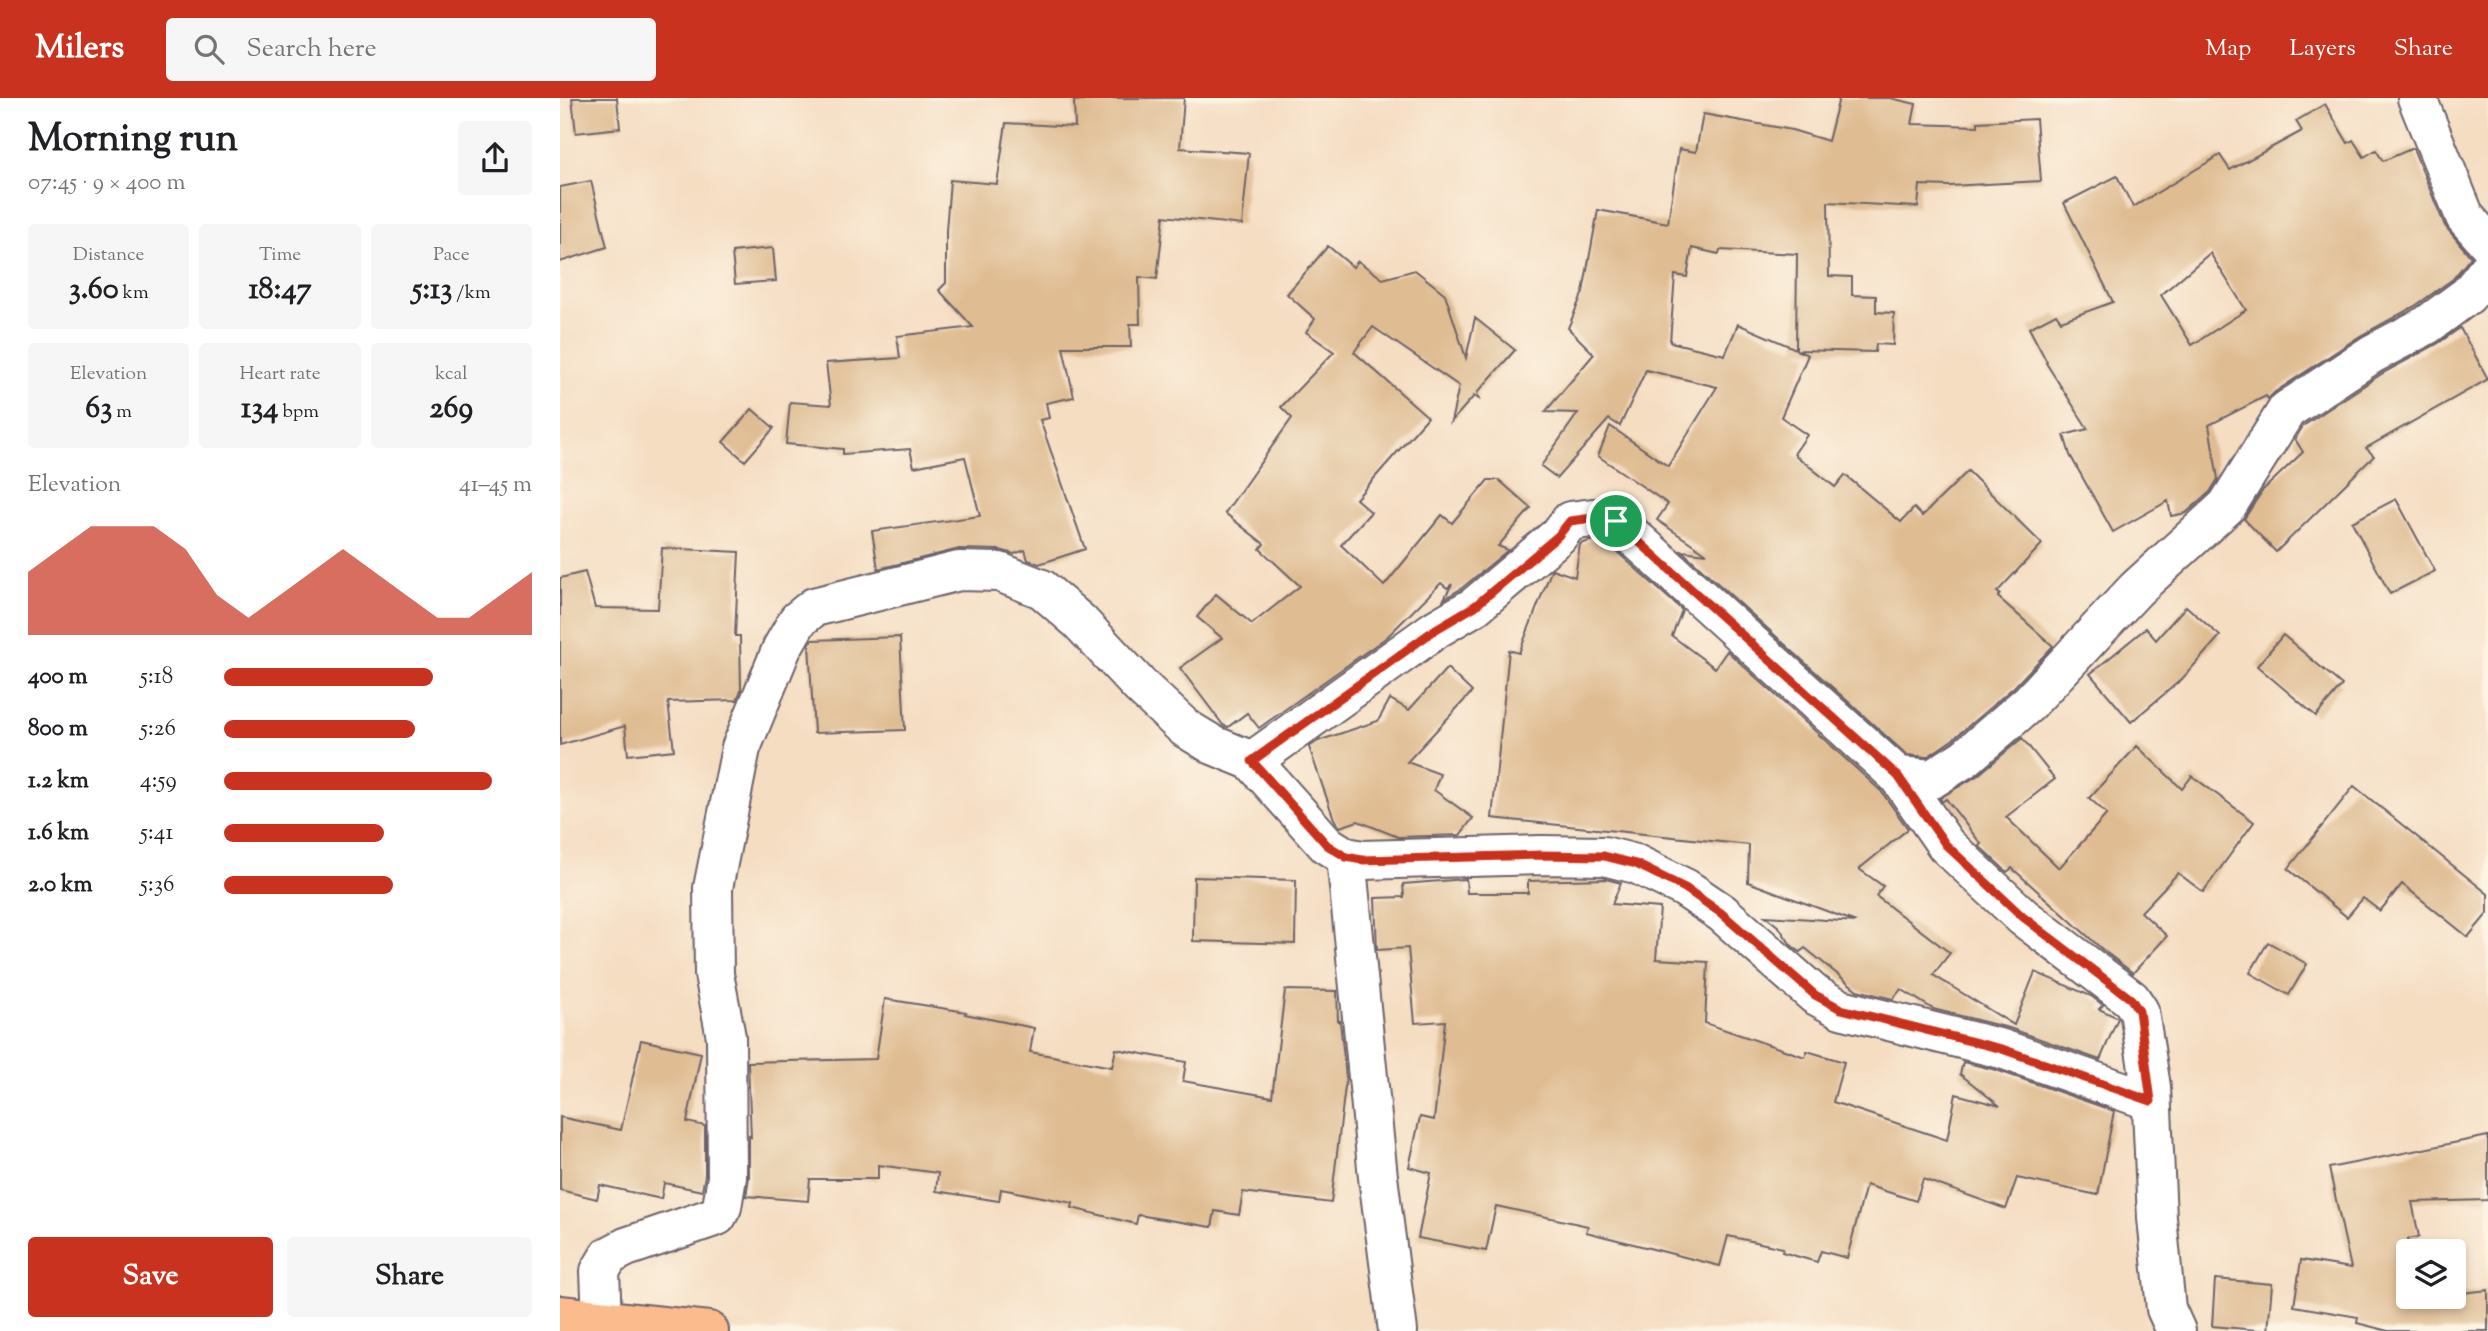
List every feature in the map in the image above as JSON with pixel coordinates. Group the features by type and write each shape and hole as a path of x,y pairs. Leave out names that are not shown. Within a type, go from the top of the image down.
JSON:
{"main road":[{"path":"560,1315 709,1331"}],"street":[{"path":"2417,98 2465,217 2488,243"},
{"path":"1898,776 1931,779 1965,758 2020,710 2136,589 2227,506 2287,410 2372,354 2427,325 2468,295 2488,270"},
{"path":"1252,761 1436,629 1475,606 1558,536 1570,521 1593,518 1616,521 1898,776 1946,845 2023,917 2131,999 2139,1011 2151,1101 2157,1218 2166,1309 2176,1331"},
{"path":"601,1320 600,1271 609,1256 626,1247 717,1216 722,1207 727,1177 726,1037 715,975 713,888 741,748 782,648 798,620 814,607 959,571 999,572 1042,589 1080,622 1140,687 1185,728 1213,746 1252,761 1327,845 1346,857 1362,860 1604,856 1636,864 1685,888 1721,913 1815,995 1841,1009 2002,1049 2151,1101"},
{"path":"1346,857 1378,1177 1398,1331"}],"building":[{"path":"572,98 617,98 620,128 576,133"},
{"path":"1184,98 1180,148 1249,153 1242,225 1164,216 1157,279 1139,277 1140,324 1130,324 1131,347 1063,347 1074,397 1046,403 1049,418 1040,420 1085,549 1039,564 1028,560 1025,550 1014,554 1000,550 959,549 878,569 872,531 980,516 965,457 914,467 910,449 843,454 843,449 786,444 790,402 831,405 826,363 900,358 897,336 973,327 939,290 946,283 950,180 997,184 1006,123 1075,127 1074,101"},
{"path":"1839,98 1890,98 1916,104 1912,124 1978,126 1978,122 2036,119 2041,181 1920,185 1918,207 1828,202 1829,276 1852,277 1852,295 1876,296 1876,312 1894,313 1893,345 1876,344 1875,352 1796,350 1808,355 1781,417 1807,435 1794,454 1835,487 1845,475 1901,522 1914,508 1922,516 1968,471 2042,544 1997,592 2000,594 1998,597 2053,646 2014,687 1952,740 1927,757 1907,755 1682,551 1707,554 1657,520 1668,504 1598,456 1610,426 1668,466 1717,387 1646,370 1620,426 1609,419 1557,478 1541,466 1578,413 1545,412 1594,354 1568,328 1583,292 1598,210 1668,223 1679,149 1696,152 1703,114 1792,130 1828,141","holes":["1692,248 1719,254 1720,250 1797,254 1796,349 1738,324 1725,355 1670,342 1675,275 1687,277"]},
{"path":"2325,104 2348,143 2353,140 2364,157 2376,150 2383,161 2413,148 2445,226 2471,257 2453,279 2415,306 2360,336 2268,399 2266,396 2209,425 2218,479 2210,492 2186,513 2171,516 2168,501 2113,532 2070,455 2064,435 2088,429 2046,363 2029,328 2056,314 2061,321 2113,302 2064,203 2117,176 2133,207 2220,155 2230,170 2302,131 2296,121","holes":["2210,253 2246,310 2192,345 2161,295"]},
{"path":"591,181 607,247 560,262 560,187"},
{"path":"1328,246 1353,267 1358,261 1383,279 1415,270 1445,294 1466,358 1475,318 1515,350 1477,393 1479,399 1474,396 1451,422 1459,386 1373,327 1354,352 1428,417 1356,499 1371,512 1341,545 1384,586 1442,515 1452,523 1488,480 1499,480 1531,508 1498,546 1508,550 1462,588 1444,599 1452,584 1447,588 1441,583 1387,637 1259,728 1247,713 1228,727 1223,725 1180,668 1222,638 1197,617 1216,594 1252,624 1300,586 1260,549 1264,544 1225,513 1292,418 1281,407 1334,352 1306,332 1315,319 1287,294"},
{"path":"773,248 776,281 735,284 732,252"},
{"path":"2460,328 2488,379 2366,448 2374,456 2276,552 2244,519 2263,490 2303,452 2295,439 2303,426 2383,373 2437,344"},
{"path":"752,409 774,428 745,461 723,442"},
{"path":"2396,499 2435,571 2390,594 2352,522"},
{"path":"1593,540 1606,542 1682,610 1672,636 1715,668 1727,651 1881,791 1908,829 1859,869 1883,886 1876,896 1950,953 1933,975 2014,1025 2035,972 2091,996 2103,1005 2099,1009 2118,1018 2100,1060 2009,1028 1933,1009 1901,989 1893,999 1857,990 1805,948 1800,952 1791,945 1779,927 1765,916 1856,922 1748,882 1749,845 1492,818 1509,650 1519,653 1552,569 1575,577 1580,544"},
{"path":"662,548 739,552 735,636 740,636 741,690 737,700 668,702 674,750 628,755 625,726 560,745 560,578 585,572 595,608 658,609"},
{"path":"2186,606 2220,636 2182,679 2131,722 2090,674 2146,628 2156,640"},
{"path":"2283,635 2342,685 2316,716 2257,666"},
{"path":"900,637 905,730 814,733 809,644 812,640"},
{"path":"1447,668 1472,692 1407,762 1440,774 1434,790 1473,818 1460,835 1398,837 1358,821 1340,827 1334,819 1309,747 1318,741 1378,721 1390,699 1409,710"},
{"path":"2022,738 2055,779 2006,817 2059,868 2107,814 2089,798 2137,746 2182,789 2192,776 2254,822 2203,892 2178,873 2141,912 2167,936 2133,973 2103,950 2012,868 2007,872 1979,846 1981,844 1946,799 1942,802 1940,798 1977,776"},
{"path":"2354,786 2488,894 2488,913 2468,937 2402,884 2380,911 2363,898 2347,917 2288,869"},
{"path":"1194,877 1296,880 1295,944 1193,941"},
{"path":"1466,879 1467,893 1528,893 1528,881 1606,879 1621,883 1612,904 1660,908 1656,959 1708,962 1705,1023 1805,1057 1807,1051 1844,1062 1833,1102 1947,1140 1956,1094 2000,1106 1960,1074 1963,1062 1996,1070 2114,1111 2098,1195 2017,1178 2006,1209 1923,1179 1916,1201 1866,1185 1847,1258 1821,1251 1817,1262 1782,1252 1783,1248 1728,1236 1720,1266 1586,1232 1588,1226 1496,1206 1486,1251 1418,1238 1431,1173 1409,1167 1420,1117 1434,1120 1445,1021 1415,1023 1408,948 1377,950 1375,898 1404,897 1403,884"},
{"path":"2268,942 2307,964 2289,995 2250,973"},
{"path":"1285,990 1337,991 1346,1078 1331,1203 1243,1192 1239,1215 1215,1211 1212,1227 1138,1215 1136,1224 1072,1208 1073,1203 1001,1189 999,1201 936,1191 938,1173 878,1165 878,1179 810,1179 808,1201 746,1196 749,1136 751,1137 748,1062 876,1059 885,999 966,1012 965,1014 1034,1028 1030,1052 1112,1067 1116,1049 1186,1062 1183,1081 1272,1097"},
{"path":"641,1040 701,1053 687,1122 705,1126 705,1175 702,1191 664,1183 661,1199 600,1185 597,1199 560,1190 560,1117 621,1130"},
{"path":"2488,1136 2488,1200 2412,1202 2419,1237 2396,1239 2396,1309 2466,1309 2466,1293 2488,1290 2488,1331 2388,1331 2357,1323 2358,1317 2294,1306 2301,1260 2351,1268 2329,1168"},
{"path":"2215,1279 2272,1284 2268,1331 2212,1326"}],"route":[{"path":"1593,518 1616,521 1898,776 1946,845 2023,917 2131,999 2139,1011 2151,1101 2002,1049 1841,1009 1815,995 1721,913 1685,888 1636,864 1604,856 1362,860 1346,857 1327,845 1252,761 1436,629 1475,606 1558,536 1570,521 1593,518"}]}
